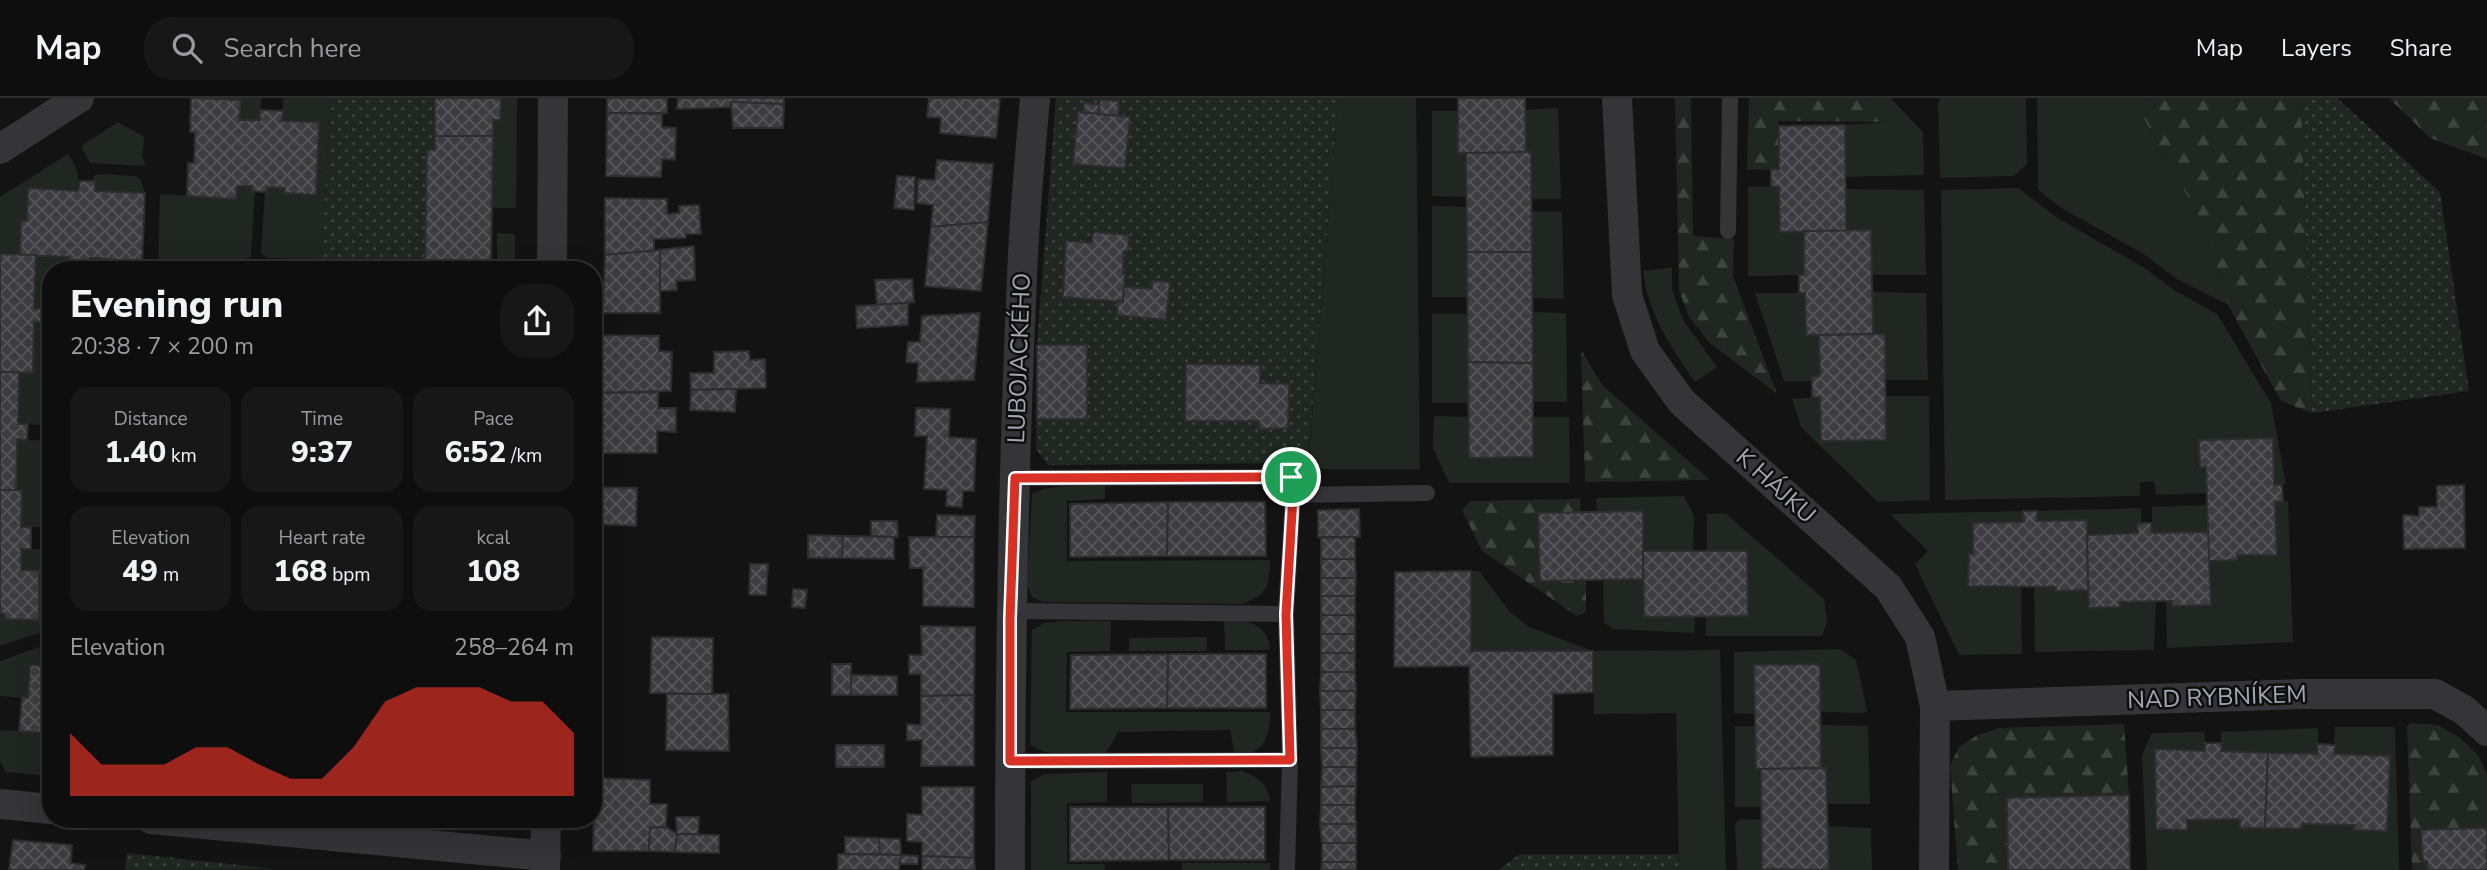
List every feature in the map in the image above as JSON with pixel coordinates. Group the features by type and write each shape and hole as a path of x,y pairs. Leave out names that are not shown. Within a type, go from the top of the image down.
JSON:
{"street":[{"path":"0,149 79,98"},
{"path":"552,261 553,98"},
{"name":"LUBOJACKÉHO","path":"1010,870 1011,611 1015,478 1022,275 1035,98"},
{"name":"K HÁJKU","path":"1617,98 1627,295 1645,351 1682,402 1888,587 1920,637 1935,706 1934,870"},
{"name":"NAD RYBNÍKEM","path":"1935,706 2303,694 2435,694 2464,710 2487,731"},
{"path":"0,804 42,808"},
{"path":"232,828 545,863 546,828"}],"lane":[{"path":"1728,231 1730,98"},
{"path":"1015,478 1291,477 1293,495 1286,614 1290,760 1287,870"},
{"path":"1293,495 1427,493"},
{"path":"1011,611 1286,614"},
{"path":"1010,761 1290,760"}],"green space":[{"path":"187,98 261,98 260,120 239,120 240,100"},
{"path":"283,98 331,98 321,259 268,258 261,253 267,187 285,188 285,194 316,194 319,123 282,121"},
{"path":"331,98 435,98 435,150 427,151 425,261 321,259"},
{"path":"501,98 517,98 516,208 492,208 493,120 500,119"},
{"path":"1056,98 1338,98 1308,463 1048,465 1036,449 1037,345"},
{"path":"1338,98 1416,98 1420,469 1308,469"},
{"path":"1675,98 1691,98 1693,236 1734,239 1733,276 1777,394 1710,343 1689,317 1679,290"},
{"path":"1749,98 1865,98 1889,122 1778,121 1779,169 1747,170"},
{"path":"1865,98 1890,98 1923,132 1924,175 1845,177 1845,125 1888,122"},
{"path":"1940,98 2026,98 2027,164 2013,176 1940,178"},
{"path":"2037,98 2147,98 2141,113 2202,222 2228,305 2177,279 2145,255 2063,209 2038,190"},
{"path":"2147,98 2301,98 2312,413 2281,401 2228,305 2202,222 2141,113"},
{"path":"2301,98 2337,98 2440,192 2469,391 2312,413"},
{"path":"2389,98 2487,98 2487,159 2430,138"},
{"path":"1558,108 1561,199 1531,199 1531,153 1526,153 1525,110"},
{"path":"1432,111 1458,111 1466,153 1467,197 1432,196"},
{"path":"118,122 144,137 142,156 146,166 90,163 81,146"},
{"path":"68,154 77,171 78,191 29,188 27,221 20,255 0,254 0,197"},
{"path":"96,174 135,176 140,179 145,193 95,191 93,177"},
{"path":"237,186 252,186 252,191 255,191 251,257 236,261 158,261 160,194 236,198"},
{"path":"1748,187 1779,187 1780,231 1804,231 1804,275 1748,276"},
{"path":"2018,188 2058,218 2217,314 2271,403 2286,484 2274,485 2272,438 2200,440 2200,467 2206,467 2207,493 2156,495 2154,482 2140,482 2140,496 1945,500 1941,190"},
{"path":"1845,189 1924,190 1926,275 1872,275 1871,231 1846,231"},
{"path":"1432,206 1467,207 1468,297 1432,297"},
{"path":"1531,211 1562,212 1564,299 1532,298"},
{"path":"497,233 515,234 515,261 497,261"},
{"path":"36,255 69,257 71,261 42,261 42,309 34,309"},
{"path":"1672,267 1672,289 1683,320 1717,367 1695,382 1662,330 1646,287 1643,271"},
{"path":"1872,292 1926,293 1928,380 1886,380 1885,334 1873,334"},
{"path":"1755,293 1805,293 1806,334 1819,335 1820,376 1813,377 1812,381 1784,381"},
{"path":"1532,312 1566,313 1567,402 1534,402"},
{"path":"1432,314 1468,314 1469,403 1432,403"},
{"path":"34,322 42,322 42,425 18,424 19,372"},
{"path":"1581,350 1602,385 1710,480 1585,482"},
{"path":"1886,396 1929,396 1930,500 1878,502 1801,427 1792,399 1820,397 1821,441 1885,440"},
{"path":"1434,416 1469,417 1469,458 1533,457 1533,417 1569,417 1570,483 1449,483 1433,448"},
{"path":"17,439 42,440 42,527 21,527 22,491 16,490"},
{"path":"1062,486 1105,486 1105,499 1067,501 1067,561 1270,560 1268,583 1262,593 1242,604 1043,602 1032,597 1027,585 1032,494"},
{"path":"1684,496 1694,516 1693,550 1643,551 1643,512 1597,512 1596,498"},
{"path":"1580,499 1581,512 1538,514 1540,580 1586,580 1586,612 1577,616 1482,551 1462,510 1470,501"},
{"path":"2288,501 2293,642 2167,648 2166,601 2172,601 2173,606 2210,605 2209,561 2236,560 2237,555 2277,554 2275,502"},
{"path":"2207,505 2208,532 2152,533 2152,507"},
{"path":"2141,508 2138,533 2087,535 2037,521 2037,511"},
{"path":"2023,511 2024,522 1973,523 1973,554 1969,554 1968,585 2021,587 2022,654 1959,655 1915,564 1928,551 1890,514"},
{"path":"1725,513 1824,599 1827,622 1822,636 1706,636 1706,616 1748,615 1747,551 1707,550 1707,514"},
{"path":"21,549 42,549 42,632 0,646 0,613 5,614 5,619 39,620 39,571 21,570"},
{"path":"1471,571 1479,571 1509,611 1529,627 1593,651 1471,651"},
{"path":"1643,579 1644,617 1695,616 1694,633 1613,629 1604,623 1603,580"},
{"path":"2034,587 2056,587 2057,591 2088,590 2089,608 2120,607 2120,602 2156,601 2154,650 2035,652"},
{"path":"1243,620 1262,630 1270,650 1225,650 1224,621"},
{"path":"1111,621 1110,651 1067,652 1066,712 1270,712 1269,729 1264,743 1253,752 1235,755 1230,730 1118,732 1105,755 1066,756 1038,749 1030,744 1032,630 1044,623"},
{"path":"1207,637 1207,651 1129,651 1129,638"},
{"path":"42,646 42,666 30,665 28,698 0,696 0,661"},
{"path":"1840,649 1856,660 1867,711 1821,712 1820,665 1755,665 1755,714 1734,713 1734,652"},
{"path":"1720,650 1726,870 1679,870 1676,713 1594,714 1593,651"},
{"path":"2411,723 2438,725 2460,738 2479,756 2487,775 2487,828 2422,830 2423,861 2427,861 2428,870 2412,870 2407,726"},
{"path":"2124,724 2129,795 2008,870 1958,870 1950,766 1959,747 1976,736 1998,728"},
{"path":"1821,725 1868,726 1870,804 1827,804 1826,769 1822,768"},
{"path":"1735,726 1755,726 1756,769 1761,769 1761,807 1735,807"},
{"path":"2335,727 2395,727 2399,870 2147,870 2142,755 2152,733 2203,732 2205,735 2205,751 2155,749 2187,830 2187,820 2240,819 2240,828 2302,829 2302,824 2355,825 2355,830 2387,831 2390,756 2334,754"},
{"path":"2318,728 2318,754 2221,751 2221,732"},
{"path":"0,730 42,732 42,775 6,772 0,762"},
{"path":"1242,771 1261,782 1270,801 1227,802 1226,772"},
{"path":"1107,772 1107,802 1067,803 1067,864 1104,864 1105,870 1031,870 1031,781 1044,774"},
{"path":"1131,784 1203,784 1203,802 1132,803"},
{"path":"1741,819 1762,820 1762,870 1737,870 1735,824"},
{"path":"1827,826 1871,828 1872,870 1829,870"},
{"path":"127,853 276,869 125,870"},
{"path":"1520,854 1678,854 1679,870 1498,870"},
{"path":"1182,863 1270,863 1270,870 1182,870"}],"building":[{"path":"191,98 241,100 239,120 260,120 260,110 283,111 282,121 319,122 316,195 284,193 285,188 267,187 267,192 252,191 252,186 237,186 236,199 187,196 188,163 194,163 195,132 190,132"},
{"path":"435,98 501,98 500,120 493,120 493,136 435,136"},
{"path":"607,98 667,98 667,113 607,113"},
{"path":"678,98 784,98 784,104 731,102 732,107 677,109"},
{"path":"929,98 1000,98 996,138 940,133 941,118 927,117"},
{"path":"1458,98 1525,98 1526,153 1458,153"},
{"path":"1100,100 1119,101 1118,116 1098,114"},
{"path":"731,102 784,104 783,128 733,128"},
{"path":"1084,103 1099,104 1098,114 1083,113"},
{"path":"1078,112 1130,117 1125,168 1073,164"},
{"path":"607,113 662,114 662,127 676,128 675,160 662,159 661,177 606,176"},
{"path":"1845,125 1846,231 1780,232 1779,187 1771,186 1771,170 1779,169 1779,126"},
{"path":"435,136 493,136 491,261 425,261 427,150 435,150"},
{"path":"1531,152 1532,252 1467,252 1466,153"},
{"path":"937,160 993,164 988,222 931,227 933,205 917,203 918,179 935,180"},
{"path":"897,176 915,177 914,210 894,208"},
{"path":"80,181 95,181 95,191 145,193 142,261 90,258 90,261 69,261 69,257 20,255 21,221 27,221 28,188 78,191"},
{"path":"605,198 667,199 667,214 679,213 679,206 699,205 701,234 686,234 686,238 654,239 654,251 605,255"},
{"path":"988,222 981,291 925,286 931,227"},
{"path":"1871,230 1873,334 1806,335 1805,293 1799,293 1799,275 1804,275 1804,231"},
{"path":"1093,232 1129,235 1128,251 1123,252 1123,302 1063,297 1066,241 1092,243"},
{"path":"694,246 695,280 676,281 677,290 660,291 660,250 656,250"},
{"path":"660,250 660,313 603,313 605,255"},
{"path":"1467,252 1532,252 1533,363 1468,362"},
{"path":"0,254 36,255 34,309 42,308 42,323 34,322 33,373 0,372"},
{"path":"912,279 914,302 877,305 875,280"},
{"path":"1152,281 1170,282 1166,320 1117,315 1118,301 1123,302 1124,287 1152,289"},
{"path":"908,303 908,325 857,328 856,306"},
{"path":"980,313 974,380 917,382 918,363 906,362 908,342 920,342 922,316"},
{"path":"1885,334 1886,440 1821,441 1820,397 1812,397 1812,377 1820,376 1819,335"},
{"path":"603,335 659,336 659,351 672,352 671,391 602,393"},
{"path":"1037,345 1087,345 1087,419 1037,419"},
{"path":"749,351 750,360 765,359 766,388 691,390 690,373 714,373 714,352"},
{"path":"1468,362 1533,363 1533,457 1469,458"},
{"path":"1186,364 1260,365 1260,383 1289,384 1288,428 1260,429 1259,421 1185,421"},
{"path":"0,372 19,372 18,424 28,424 27,440 17,439 16,490 0,490"},
{"path":"736,389 735,412 690,410 691,390"},
{"path":"658,392 658,408 676,408 676,432 657,431 657,453 602,453 602,393"},
{"path":"916,408 950,409 949,437 976,439 974,491 963,491 962,507 946,506 947,490 924,489 927,436 915,436"},
{"path":"2273,438 2274,485 2282,485 2283,501 2275,502 2277,555 2237,555 2237,560 2209,561 2206,467 2200,467 2199,440"},
{"path":"2464,485 2465,548 2404,549 2403,515 2419,516 2419,507 2437,507 2437,486"},
{"path":"602,487 637,488 636,526 602,524"},
{"path":"0,490 22,490 21,527 31,527 31,549 21,549 21,570 39,571 39,620 5,619 5,614 0,613"},
{"path":"1168,502 1167,556 1070,557 1070,504"},
{"path":"1168,502 1265,502 1266,556 1167,556"},
{"path":"1359,509 1360,537 1318,537 1318,510"},
{"path":"1643,511 1643,579 1540,581 1538,513"},
{"path":"2023,511 2037,511 2037,521 2087,520 2088,590 1968,586 1969,554 1973,554 1973,523 2024,522"},
{"path":"937,515 975,516 974,537 936,537"},
{"path":"871,521 897,521 898,537 871,536"},
{"path":"2151,523 2152,533 2208,532 2211,605 2172,606 2172,601 2120,602 2120,607 2089,608 2087,535 2138,533 2137,524"},
{"path":"808,535 843,536 842,558 808,558"},
{"path":"843,536 894,537 894,559 842,558"},
{"path":"909,537 974,537 974,607 923,606 923,568 910,568"},
{"path":"1355,537 1355,559 1321,559 1321,538"},
{"path":"1643,551 1747,551 1748,616 1644,617"},
{"path":"1321,559 1355,559 1356,578 1321,578"},
{"path":"750,564 768,564 766,595 749,595"},
{"path":"1471,571 1471,651 1593,651 1593,692 1553,694 1553,755 1471,757 1469,666 1394,667 1395,572"},
{"path":"1321,578 1356,578 1355,596 1321,596"},
{"path":"793,589 807,590 805,608 792,607"},
{"path":"1321,596 1355,596 1355,615 1321,615"},
{"path":"1321,615 1355,615 1355,634 1321,634"},
{"path":"921,626 975,627 974,695 921,696 921,674 909,674 909,655 922,655"},
{"path":"1321,634 1355,634 1355,653 1321,653"},
{"path":"652,637 713,638 712,694 650,693"},
{"path":"1321,653 1355,653 1355,672 1321,672"},
{"path":"1168,654 1266,654 1266,708 1167,708"},
{"path":"1168,654 1167,708 1070,709 1071,655"},
{"path":"832,664 851,664 851,695 832,695"},
{"path":"1820,664 1821,768 1756,769 1754,665"},
{"path":"30,665 42,666 42,732 19,731 22,697 28,698"},
{"path":"1321,672 1355,672 1356,691 1320,691"},
{"path":"851,675 897,676 897,695 851,695"},
{"path":"1320,691 1356,691 1355,710 1321,710"},
{"path":"667,694 728,694 729,751 666,750"},
{"path":"974,695 974,766 921,766 922,740 907,740 907,724 921,725 921,696"},
{"path":"1321,710 1355,710 1355,729 1321,729"},
{"path":"1321,729 1355,729 1357,748 1321,748"},
{"path":"2205,743 2222,743 2221,751 2268,753 2265,828 2240,828 2240,819 2187,820 2187,830 2156,829 2155,749 2205,751"},
{"path":"2317,744 2335,745 2334,754 2390,756 2387,831 2354,830 2355,825 2302,824 2302,829 2265,828 2268,753 2318,754"},
{"path":"836,745 884,745 884,767 836,767"},
{"path":"1321,748 1357,748 1356,767 1322,767"},
{"path":"1322,767 1356,767 1356,786 1321,787"},
{"path":"1826,768 1829,870 1762,869 1761,769"},
{"path":"602,778 650,780 650,804 667,804 666,827 650,828 649,851 593,851 594,828 602,828"},
{"path":"1356,786 1355,805 1321,805 1321,787"},
{"path":"922,787 974,787 974,858 922,856 922,842 907,841 907,814 922,815"},
{"path":"2129,795 2130,870 2008,870 2007,798"},
{"path":"1321,805 1355,805 1356,824 1320,824"},
{"path":"1070,807 1168,807 1169,860 1070,861"},
{"path":"1168,807 1265,807 1265,860 1169,860"},
{"path":"676,817 699,817 698,834 677,834"},
{"path":"1320,824 1356,824 1356,843 1322,843"},
{"path":"666,827 677,834 675,852 649,851 650,828"},
{"path":"2487,828 2487,870 2428,870 2427,861 2423,861 2421,830"},
{"path":"677,834 719,835 719,853 675,852"},
{"path":"845,837 880,838 880,854 845,854"},
{"path":"879,838 900,839 901,855 880,854"},
{"path":"13,840 72,845 71,863 85,865 84,870 9,870"},
{"path":"1322,843 1356,843 1356,862 1322,862"},
{"path":"838,854 901,855 899,870 838,870"},
{"path":"901,855 918,856 918,864 900,864"},
{"path":"922,856 974,858 975,870 922,870"},
{"path":"1322,862 1356,862 1356,870 1321,870"}],"route":[{"path":"1291,477 1293,495 1286,614 1290,760 1010,761 1010,619 1015,478 1291,477"}]}
